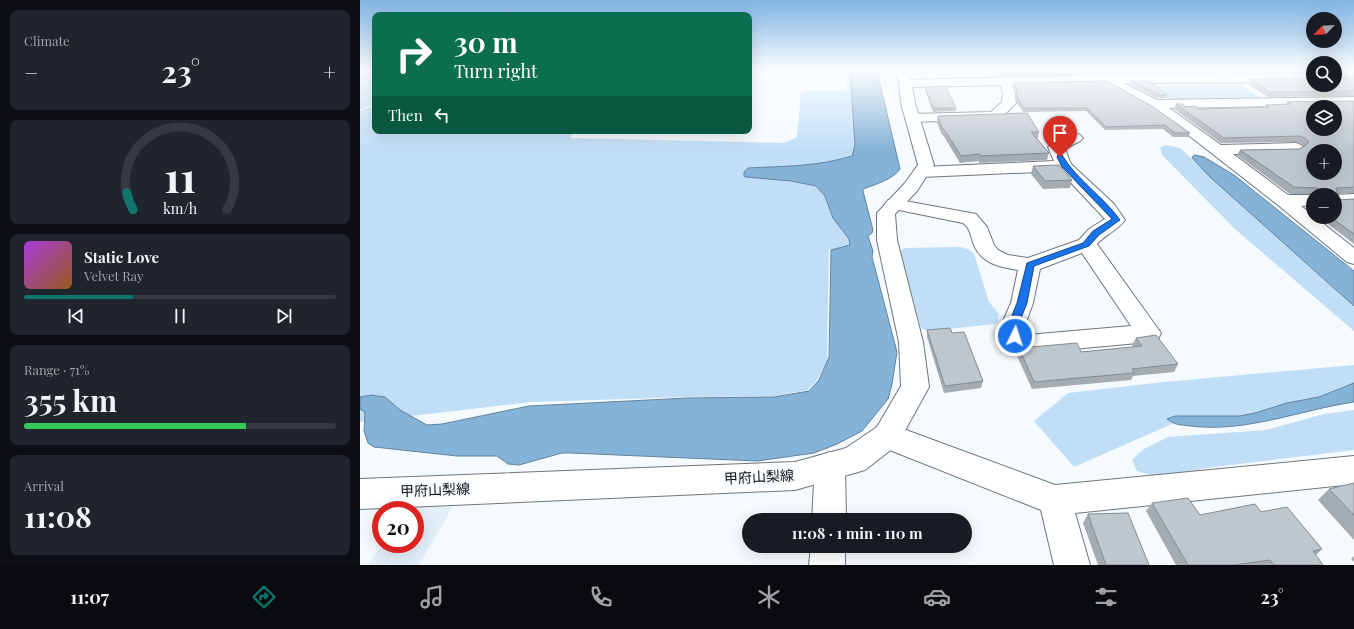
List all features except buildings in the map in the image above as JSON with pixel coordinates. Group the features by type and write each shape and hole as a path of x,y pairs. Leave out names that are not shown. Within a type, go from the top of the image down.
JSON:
{"main road":[{"path":"907,97 926,165 922,172"},
{"path":"912,118 995,116 1009,103 1009,97"},
{"path":"1143,97 1155,104 1217,150 1284,201 1354,258"},
{"path":"1155,104 1354,101"},
{"path":"894,204 969,218 981,229 987,250 992,255 998,259 1030,265 1086,244 1096,233 1116,220 1107,208 1064,166 1056,147 1075,138"},
{"path":"1217,150 1296,148"},
{"path":"922,172 1064,166"},
{"name":"甲府山梨線","path":"360,494 794,476 854,460 887,436 914,387 911,342 887,240 886,213 911,187 922,172"},
{"path":"1342,200 1354,199"},
{"path":"1284,201 1306,200"},
{"path":"1030,265 1022,303 1012,328 1018,345 1149,333 1086,244"},
{"path":"887,436 1055,500 1354,470"},
{"path":"829,513 830,466"},
{"path":"1055,500 1072,565"},
{"path":"828,553 828,565"}],"shaded area":[{"path":"360,97 372,97 372,104 360,110"},
{"path":"801,97 852,97 855,145 851,156 838,160 800,165 748,168 744,172 816,186 825,196 833,218 849,239 850,245 829,250 827,362 818,379 808,390 775,396 532,402 360,422 360,111 372,106 372,134 572,134 571,138 784,143 797,137"},
{"path":"852,97 883,97 900,169 888,179 863,189 863,191 873,230 868,236 873,251 872,257 897,352 888,399 862,431 837,444 814,453 757,461 562,453 519,465 508,464 497,456 457,456 374,447 368,443 364,431 365,412 360,409 360,397 371,395 385,397 400,410 427,425 442,424 529,406 688,398 774,397 809,391 819,380 829,357 831,250 850,245 849,239 833,218 825,196 816,186 791,181 746,177 744,176 744,172 748,168 813,164 839,160 852,156 855,145"},
{"path":"1166,97 1260,97 1268,103 1175,104"},
{"path":"1166,145 1180,148 1253,216 1350,301 1354,306 1354,331 1235,229 1162,155 1160,147"},
{"path":"1195,155 1204,157 1234,175 1354,271 1354,306 1210,177 1193,159 1192,157"},
{"path":"960,247 968,249 974,254 989,302 999,314 997,323 929,331 921,328 900,251 905,248"},
{"path":"1354,365 1354,383 1319,397 1240,416 1175,416 1168,419 1172,424 1074,467 1034,421 1068,393 1164,382"},
{"path":"1354,383 1354,402 1273,420 1252,424 1211,427 1181,425 1167,419 1175,416 1240,416 1287,403 1319,397"},
{"path":"1354,410 1354,450 1207,468 1158,477 1137,471 1132,460 1144,449 1168,437 1266,430 1324,414"},
{"path":"463,489 419,565 368,565 377,553 424,553 424,501 412,501 419,491"}],"route":[{"path":"1015,336 1012,328 1022,303 1030,265 1086,244 1096,233 1116,220 1107,208 1064,166 1060,157"}]}
